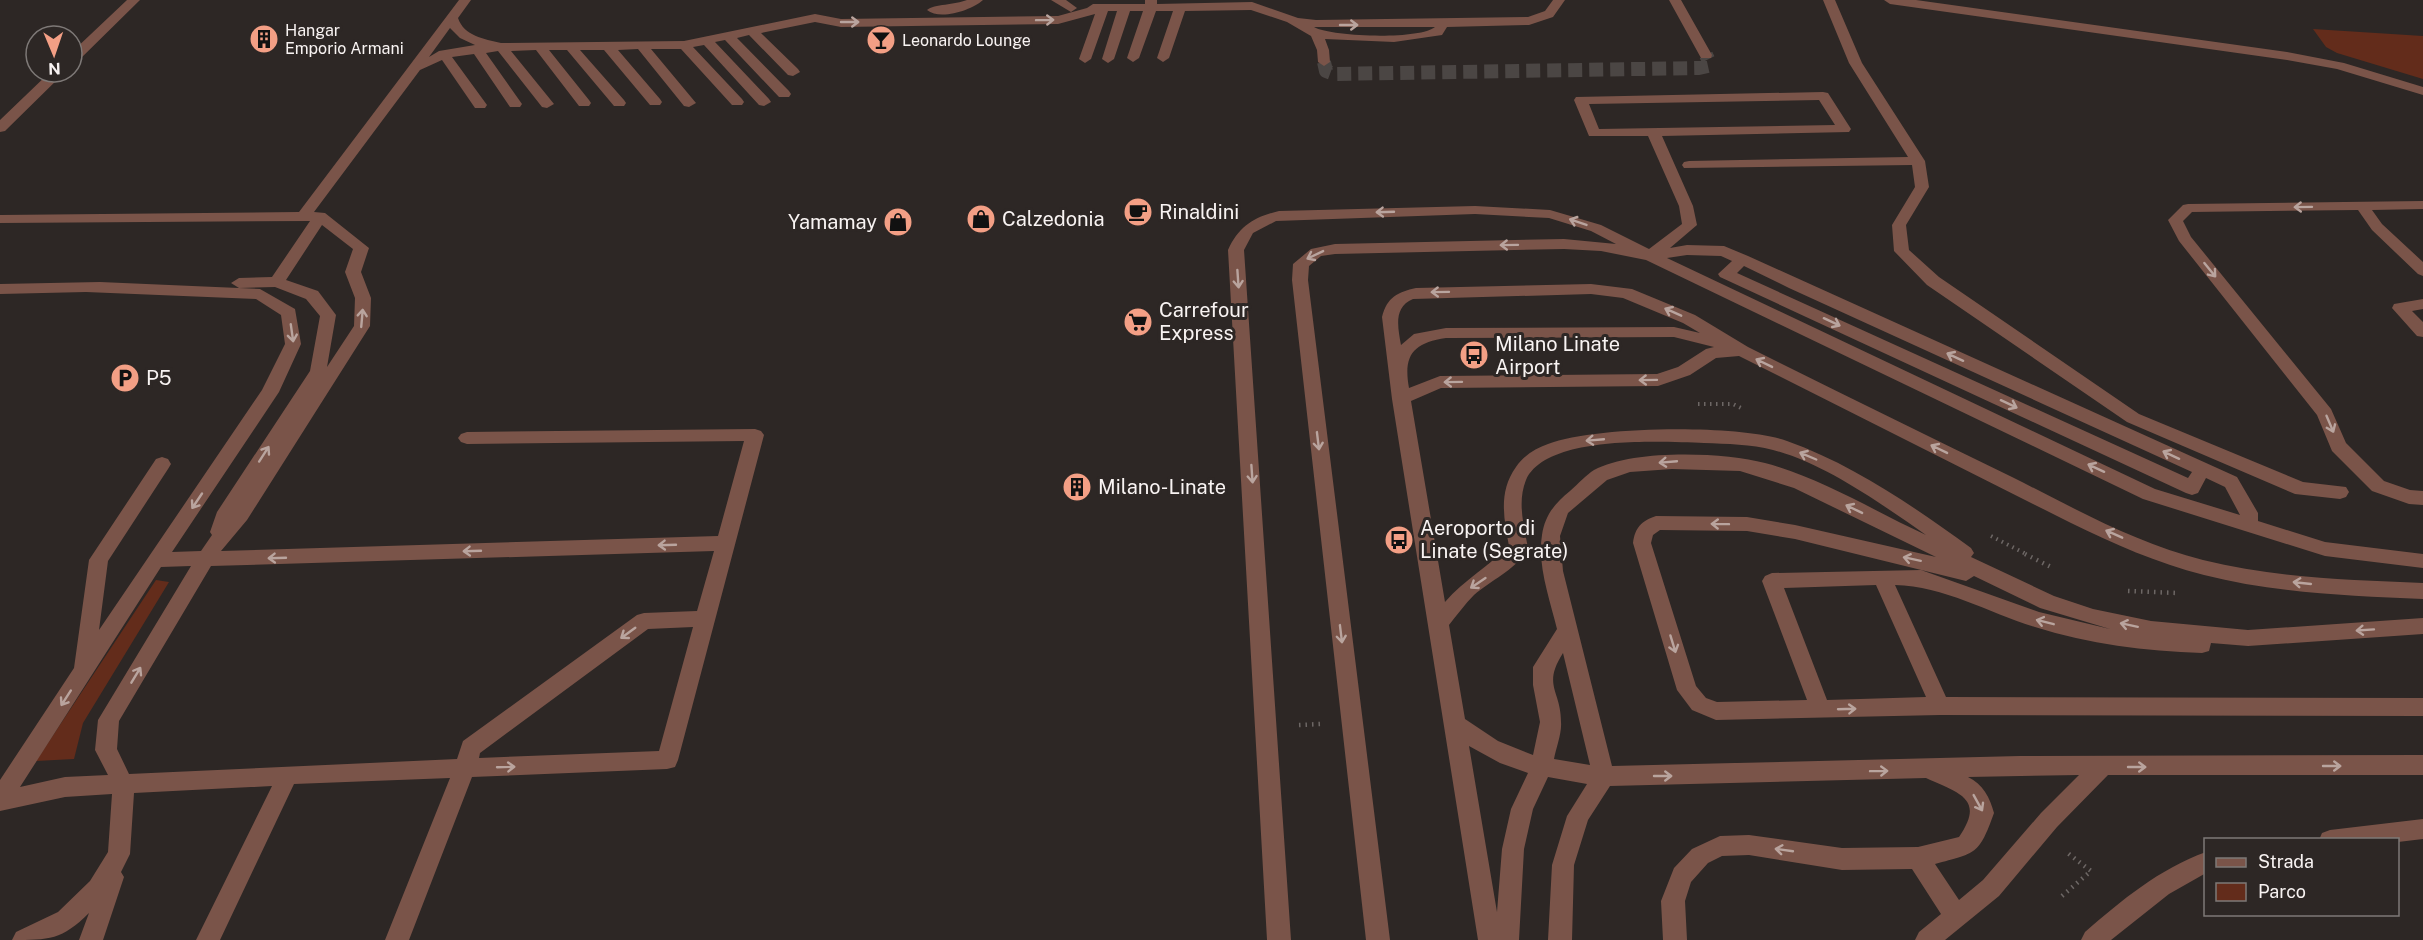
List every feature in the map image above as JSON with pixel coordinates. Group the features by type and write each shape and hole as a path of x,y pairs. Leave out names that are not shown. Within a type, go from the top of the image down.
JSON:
{"lane":[{"path":"84,48 134,0"},
{"path":"277,282 312,215 381,110 415,70 465,0"},
{"path":"956,9 977,0"},
{"path":"1057,0 1071,8"},
{"path":"415,70 444,54 476,48 684,45 840,11 1103,8 1151,3 1180,7 1252,6 1291,19 1316,24 1443,23 1529,21 1549,14 1559,0"},
{"path":"1675,0 1706,55"},
{"path":"1829,0 1834,18 1877,99 1918,160 1922,187 1899,225 1902,250 1933,281 2133,418 2301,489 2340,492"},
{"path":"1890,0 2287,56 2339,66 2423,91"},
{"path":"1133,58 1151,3"},
{"path":"1108,59 1125,7"},
{"path":"1163,58 1180,7"},
{"path":"815,18 841,23 1058,20 1103,8"},
{"path":"1085,59 1103,8"},
{"path":"452,18 453,27 459,33 486,44 501,46 547,104"},
{"path":"1291,19 1316,34 1337,38 1423,36 1438,32 1443,23"},
{"path":"752,31 793,72"},
{"path":"1316,34 1323,50 1324,62"},
{"path":"729,37 784,94"},
{"path":"707,41 764,102"},
{"path":"640,45 690,103"},
{"path":"684,45 737,102"},
{"path":"539,46 584,103"},
{"path":"570,46 619,103"},
{"path":"608,46 655,102"},
{"path":"476,48 515,104"},
{"path":"444,54 480,105"},
{"path":"0,128 46,84"},
{"path":"1823,96 1844,129 1785,130 1653,132 1594,133 1581,99 1823,96"},
{"path":"1650,256 1690,225 1686,207 1653,132"},
{"path":"1689,165 1918,160"},
{"path":"2423,205 2188,208 2175,220 2184,238 2325,413 2338,446 2378,486 2409,497 2423,498"},
{"path":"2362,206 2377,227 2423,271"},
{"path":"1279,940 1236,250 1241,234 1258,221 1279,215 1509,211 1550,214 1572,219 1596,228 1650,256 2149,494 2325,549 2423,561"},
{"path":"0,219 312,215 361,248 353,272 363,298 362,326 240,515 205,560 109,720 106,750 124,785 119,854 91,940"},
{"path":"1378,940 1300,280 1301,264 1316,252 1335,249 1552,244 1601,246 1650,256 1687,250 1724,251 1743,259 1726,274 2192,488 2202,469 2230,482 2249,513 2249,526"},
{"path":"0,289 277,282 312,295 328,315 318,371 224,517 217,542"},
{"path":"0,800 156,560 270,392 293,344 289,313 260,294 88,288"},
{"path":"1490,940 1390,326 1391,308 1401,296 1425,292 1591,289 1626,293 1689,319 1742,351 2080,519 2140,546 2201,567 2263,579 2354,588 2423,591"},
{"path":"2423,304 2400,308 2423,332"},
{"path":"1397,369 1403,352 1416,339 1446,333 1674,332 1742,351"},
{"path":"1401,399 1421,388 1440,382 1658,380 1684,371 1712,353 1742,351"},
{"path":"0,800 65,787 288,775 667,760 755,435 467,438"},
{"path":"1438,623 1468,590 1499,568 1520,548 1512,504 1513,489 1522,472 1538,457 1557,447 1614,439 1742,437 1777,444 1855,478 1913,515 1998,578"},
{"path":"1560,940 1563,866 1578,816 1604,776 1553,571 1551,536 1560,509 1601,475 1629,466 1672,462 1740,464 1766,470 1800,483 2047,602"},
{"path":"83,672 99,560 162,464"},
{"path":"2248,638 2151,629 2093,617 1947,567 1795,532 1747,524 1656,523 1644,532 1642,543 1687,690 1699,704 1716,711 1940,706 2423,707"},
{"path":"156,560 726,543"},
{"path":"1882,577 1940,706"},
{"path":"1821,710 1772,581 1921,578 2037,620 2116,638 2151,643 2199,646 2248,638 2423,626"},
{"path":"397,940 465,768 471,747 644,621 704,619"},
{"path":"1507,940 1513,849 1522,809 1541,768 1551,722 1543,684 1543,667 1567,631"},
{"path":"1455,724 1474,740 1504,755 1541,768 1604,776 1932,770 2020,766 2423,765"},
{"path":"1927,940 1991,888 2049,820 2102,767"},
{"path":"1675,940 1673,901 1682,876 1700,856 1720,846 1749,845 1842,859 1918,858 1966,845 1977,829 1983,813 1980,802 1967,787 1932,770"},
{"path":"208,940 288,775"},
{"path":"2347,838 2423,829"},
{"path":"24,940 66,920 98,889 119,854"},
{"path":"1918,858 1956,916"},
{"path":"2093,940 2128,909 2179,872 2204,862"}],"path":[{"path":"2041,831 2091,871 2062,896"}],"green space":[{"path":"2313,29 2423,36 2423,79 2337,53 2326,47"},
{"path":"156,580 169,582 83,723 74,759 36,761"}],"tunnel":[{"path":"1324,62 1326,71 1334,74 1699,68 1708,66 1709,61 1706,55"}],"place":[{"name":"Hangar Emporio Armani","path":"264,39"},
{"name":"Leonardo Lounge","path":"881,40"},
{"name":"Rinaldini","path":"1138,212"},
{"name":"Calzedonia","path":"981,219"},
{"name":"Yamamay","path":"898,222"},
{"name":"Carrefour Express","path":"1138,322"},
{"name":"Milano Linate Airport","path":"1474,355"},
{"name":"P5","path":"125,378"},
{"name":"Milano-Linate","path":"1077,487"},
{"name":"Aeroporto di Linate (Segrate)","path":"1399,540"}]}
